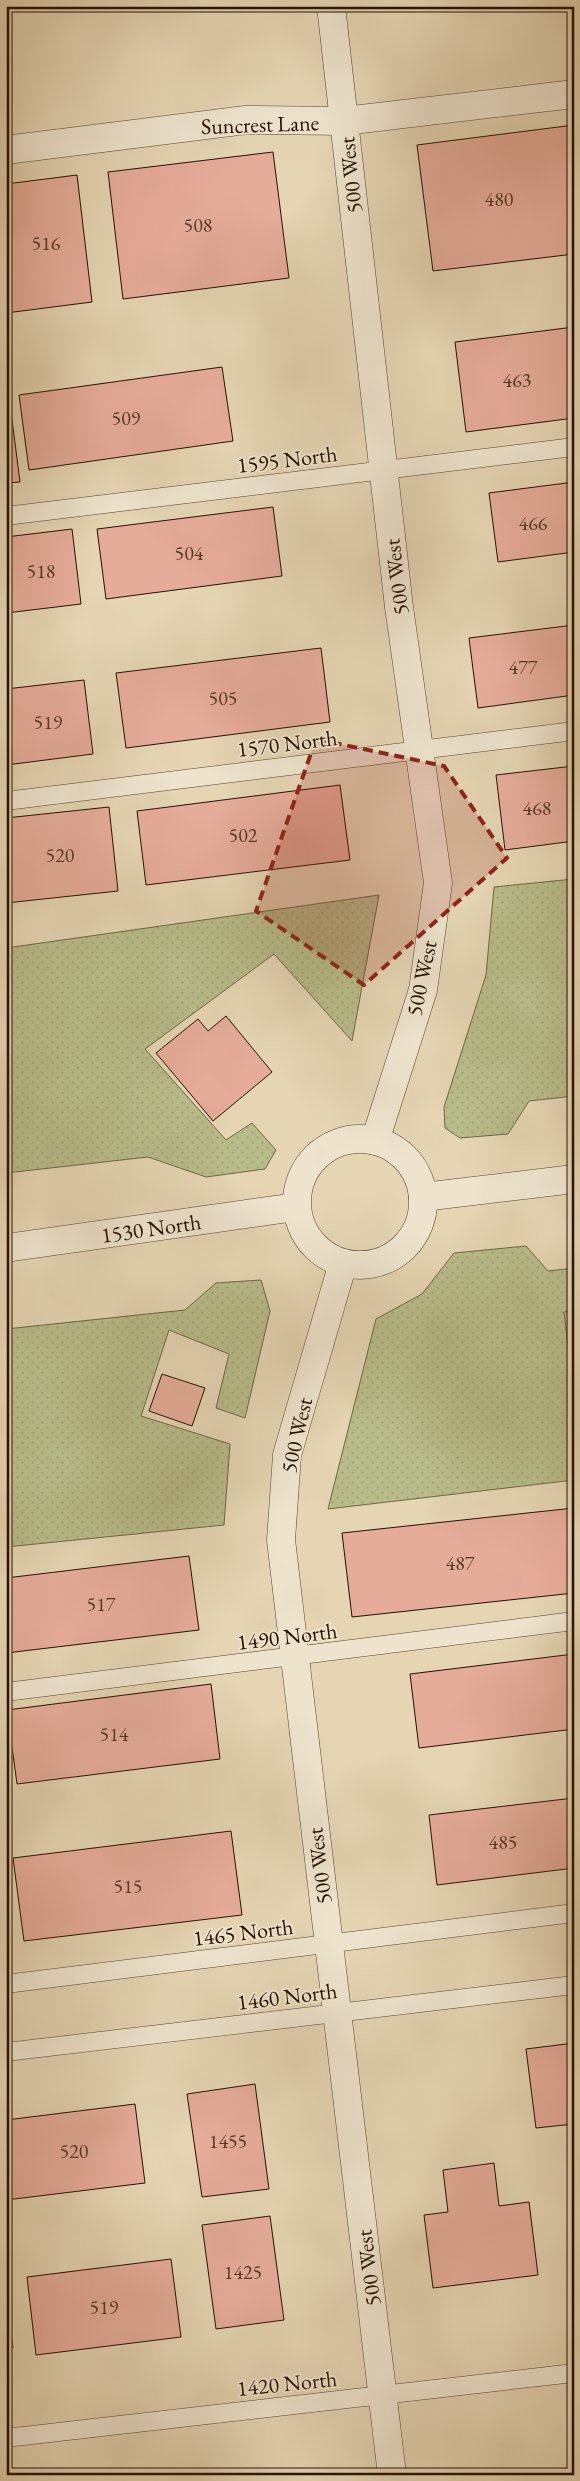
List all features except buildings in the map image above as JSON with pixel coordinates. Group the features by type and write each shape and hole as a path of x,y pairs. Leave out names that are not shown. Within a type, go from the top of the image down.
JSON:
{"street":[{"name":"500 West","path":"332,6 399,607 438,883 423,990 375,1141"},
{"name":"Suncrest Lane","path":"6,150 246,120 344,121 574,94"},
{"path":"356,1139 375,1141 393,1149 408,1162 418,1178 423,1198 421,1218 413,1236 400,1251 382,1261 362,1265 343,1263 325,1255 311,1242 301,1225 296,1207 298,1187 306,1169 319,1154 336,1144 356,1139"},
{"path":"423,1198 574,1179"},
{"name":"1530 North","path":"6,1248 296,1207"},
{"name":"500 West","path":"343,1263 287,1455 281,1540 392,2475"}],"lane":[{"name":"1595 North","path":"6,516 574,447"},
{"name":"1570 North","path":"6,801 420,749 574,732"},
{"name":"1490 North","path":"6,1692 294,1658 574,1621"},
{"name":"1465 North","path":"6,1984 574,1913"},
{"name":"1460 North","path":"6,2052 574,1985"},
{"name":"1420 North","path":"6,2438 574,2373"}],"highlighted area":[{"path":"316,739 444,766 507,858 364,985 256,911"}],"green space":[{"path":"574,879 574,1096 529,1101 508,1134 460,1138 445,1128 444,1107 486,975 494,887"},
{"path":"379,895 352,1041 274,954 145,1049 226,1140 252,1123 276,1150 265,1169 206,1177 148,1157 6,1173 6,948"},
{"path":"526,1246 548,1271 574,1268 574,1480 328,1509 376,1319 422,1294 454,1253"},
{"path":"261,1280 270,1311 245,1418 216,1408 229,1354 169,1330 141,1416 230,1444 224,1525 6,1547 6,1329 185,1310 216,1283"},
{"path":"574,1311 574,1371 571,1372 564,1312"}]}
